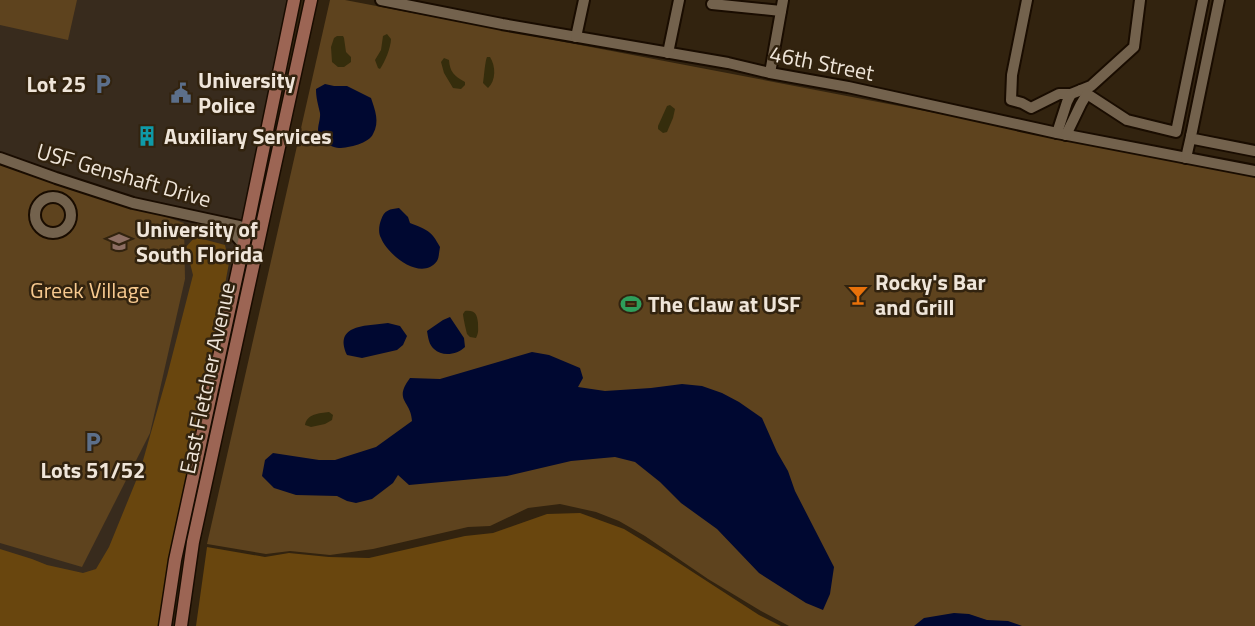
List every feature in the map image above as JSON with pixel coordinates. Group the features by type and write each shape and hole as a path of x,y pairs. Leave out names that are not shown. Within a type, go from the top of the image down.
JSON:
{"main road":[{"name":"East Fletcher Avenue","path":"165,626 175,560 243,244 243,227 294,0"},
{"name":"East Fletcher Avenue","path":"181,626 194,542 311,0"}],"street":[{"name":"46th Street","path":"381,0 502,24 728,63 1062,134 1255,171"},
{"path":"576,37 584,0"},
{"path":"668,53 679,0"},
{"path":"1027,0 1012,75 1011,100 1031,108 1059,94 1083,94 1127,120 1176,132 1203,0"},
{"path":"1062,134 1067,102 1083,94 1134,47 1140,0"},
{"path":"1186,158 1219,0"},
{"path":"712,4 782,5 770,73"},
{"path":"1062,134 1081,104 1083,94"},
{"path":"1191,136 1255,151"},
{"name":"USF Genshaft Drive","path":"0,158 133,202 243,227 260,234"},
{"path":"58,197 63,180"},
{"path":"225,223 243,244"}],"shaded area":[{"name":"University of South Florida","path":"0,0 290,0 156,626 0,626"},
{"path":"195,237 225,245 229,263 161,626 0,626 0,549 47,565 83,573 96,569 109,547 140,471 167,376 193,275 186,247"},
{"path":"580,513 624,529 759,615 781,626 196,626 207,547 265,557 289,553 369,558 465,536 493,533 547,514"}],"green space":[{"path":"0,0 77,0 68,40 0,25"},
{"path":"330,0 345,0 1255,174 1255,626 789,626 708,579 619,521 596,512 560,504 528,508 490,526 468,527 373,549 330,555 290,551 266,554 207,544"},
{"name":"Greek Village","path":"0,160 184,223 185,279 150,433 82,567 0,543"}],"sand":[{"path":"387,34 391,39 390,46 380,69 375,60 381,50 383,36"},
{"path":"337,36 343,36 346,52 351,57 351,62 344,67 338,67 332,62 331,47"},
{"path":"487,57 490,57 494,69 493,81 488,88 483,83"},
{"path":"444,58 449,60 453,73 465,82 461,89 453,88 444,73 441,62"},
{"path":"670,105 675,109 673,118 667,132 663,133 658,126 667,106"},
{"path":"465,311 471,311 476,315 478,334 476,338 467,334 463,316"},
{"path":"329,412 333,415 332,420 325,424 311,427 305,425 311,416"}],"water":[{"path":"325,84 347,86 371,98 376,125 371,137 353,146 339,148 330,146 322,140 318,133 320,113 316,89"},
{"path":"399,208 408,217 410,223 425,229 440,247 438,260 431,267 423,269 409,265 395,256 384,244 379,231 382,217 388,211"},
{"path":"450,317 464,338 465,347 450,354 437,352 429,341 427,331"},
{"path":"388,323 400,326 407,336 403,345 397,350 362,358 347,355 344,345 348,332 362,326"},
{"path":"532,352 549,355 580,368 583,378 578,387 605,391 682,384 702,386 739,402 762,418 788,471 795,491 834,567 830,594 823,610 806,603 759,573 717,529 681,503 660,482 635,462 615,457 571,461 507,476 409,485 398,475 393,483 372,499 356,503 337,496 296,495 274,488 262,476 265,460 273,453 335,460 376,447 412,421 403,396 403,391 410,378 440,379"},
{"path":"954,613 969,614 987,620 1008,621 1022,626 914,626 924,618"}],"place":[{"name":"Lot 25","path":"103,84"},
{"name":"University Police","path":"181,93"},
{"name":"Auxiliary Services","path":"147,136"},
{"name":"University of South Florida","path":"119,242"},
{"name":"Rocky's Bar and Grill","path":"858,295"},
{"name":"The Claw at USF","path":"631,304"},
{"name":"Lots 51/52","path":"93,442"}]}
